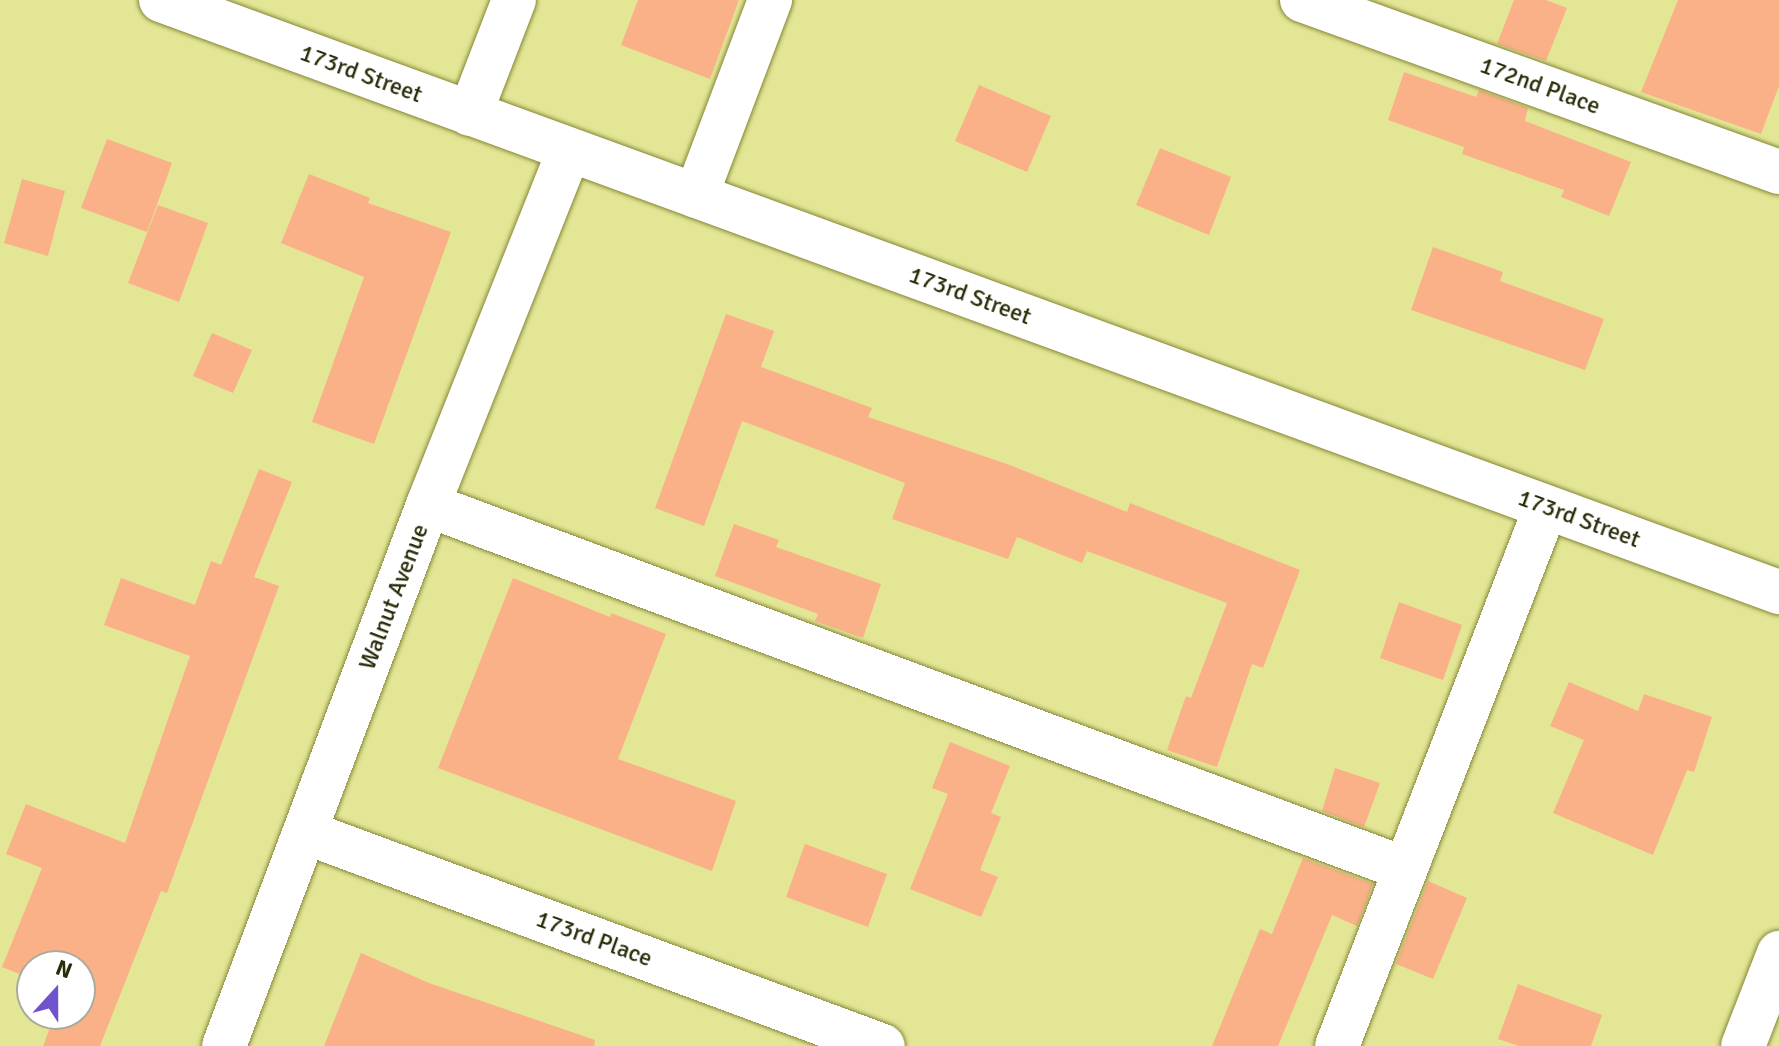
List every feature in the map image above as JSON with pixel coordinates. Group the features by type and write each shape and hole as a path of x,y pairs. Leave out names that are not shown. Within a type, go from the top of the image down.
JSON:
{"street":[{"name":"173rd Street","path":"161,0 1779,592"},
{"path":"470,114 514,0"},
{"path":"696,196 770,0"},
{"name":"172nd Place","path":"1302,0 1779,172"},
{"name":"Walnut Avenue","path":"224,1046 428,505 569,150"},
{"path":"428,505 1405,869"},
{"path":"1337,1046 1546,507"},
{"name":"173rd Place","path":"305,832 883,1046"},
{"path":"1743,1046 1779,953"}],"building":[{"path":"638,0 739,0 710,79 621,45"},
{"path":"1514,0 1546,0 1567,8 1546,61 1497,44"},
{"path":"1678,0 1779,0 1779,86 1761,134 1641,92"},
{"path":"1404,72 1476,97 1479,90 1528,108 1525,121 1631,162 1609,216 1561,197 1564,190 1462,154 1464,147 1388,120"},
{"path":"979,85 1051,116 1027,172 955,141"},
{"path":"107,139 172,163 147,232 81,208"},
{"path":"1160,148 1231,177 1209,235 1136,205"},
{"path":"309,174 370,198 368,203 451,232 374,444 312,422 364,277 281,243"},
{"path":"22,179 65,191 48,256 4,243"},
{"path":"158,205 208,223 179,302 128,283"},
{"path":"1433,247 1503,272 1500,281 1604,319 1585,370 1411,310"},
{"path":"726,314 774,331 761,367 872,408 868,417 1010,465 1127,512 1130,503 1300,570 1263,668 1252,664 1217,767 1167,750 1186,696 1191,698 1227,603 1087,551 1082,563 1017,537 1008,559 892,519 905,483 742,421 704,526 655,508"},
{"path":"212,333 252,350 233,393 193,376"},
{"path":"259,469 292,482 254,577 279,586 167,893 161,891 100,1046 43,1046 49,1030 96,1030 96,950 16,950 16,973 2,967 42,868 6,854 26,804 125,843 190,656 104,625 121,578 195,605 211,561 221,565"},
{"path":"734,524 779,540 776,547 881,584 863,638 815,621 818,614 715,576"},
{"path":"513,578 610,617 611,613 666,634 618,759 736,801 712,871 438,768"},
{"path":"1399,602 1462,625 1443,680 1380,658"},
{"path":"1569,682 1638,711 1644,694 1712,717 1694,772 1687,770 1653,855 1553,813 1584,740 1550,726"},
{"path":"950,742 1010,766 991,813 1001,817 980,870 998,877 981,917 910,889 948,794 932,788"},
{"path":"1335,768 1380,783 1364,827 1322,811"},
{"path":"805,844 887,874 868,927 786,897"},
{"path":"1303,858 1373,884 1357,926 1332,915 1278,1046 1212,1046 1260,929 1272,934"},
{"path":"1428,881 1467,898 1433,979 1396,964"},
{"path":"361,953 429,983 595,1040 594,1046 324,1046"},
{"path":"1518,984 1602,1015 1591,1046 1519,1046 1498,1039"}]}
